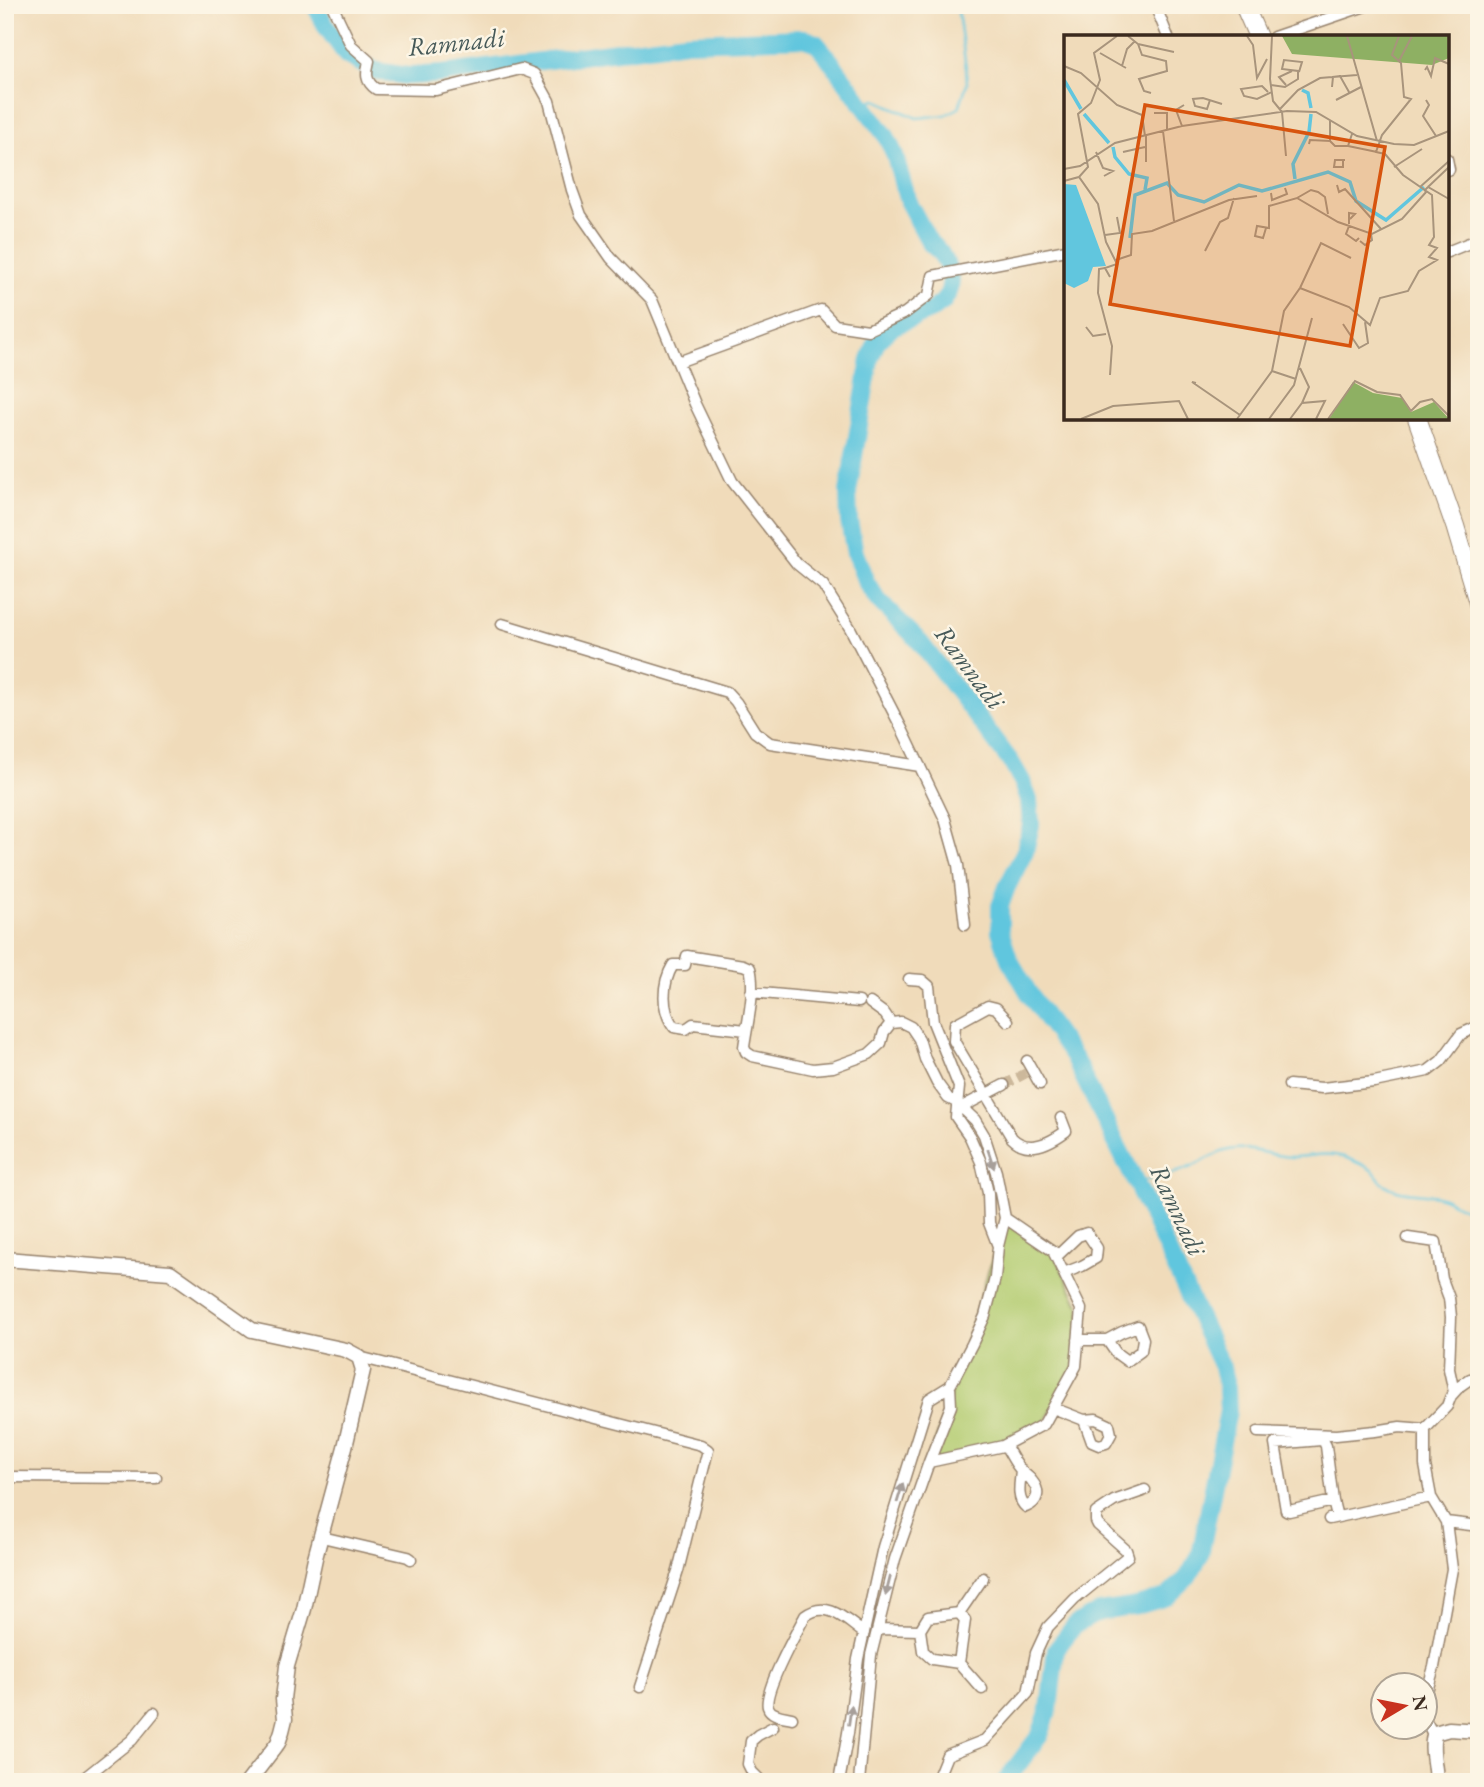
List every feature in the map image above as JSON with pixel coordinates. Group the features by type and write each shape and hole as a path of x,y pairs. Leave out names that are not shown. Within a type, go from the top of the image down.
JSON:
{"main road":[{"path":"1244,5 1257,35"},
{"path":"1418,420 1455,526 1479,606"}],"street":[{"path":"332,5 351,45 368,67 366,75 369,84 376,89 436,90 522,69 534,74 549,101 581,215 611,258 652,300 732,481 797,564 823,585 850,628 920,766 945,819 953,846 965,925"},
{"path":"1155,5 1167,35"},
{"path":"1280,35 1368,5"},
{"path":"1449,251 1479,239"},
{"path":"678,362 821,310 835,325 868,330 905,313 929,295 933,276 1064,250"},
{"path":"502,624 727,692 755,732 770,743 920,766"},
{"path":"746,1030 693,1024 686,1029 674,1027 668,1019 665,1004 667,975 673,965 685,965 687,956 750,968 751,992 744,1047 752,1056 813,1069 834,1067 869,1054 881,1043 884,1032 891,1023 901,1022 911,1027 919,1039 937,1083 948,1098 975,1120 984,1135 996,1172 1005,1218 998,1246 995,1278 985,1316 950,1386 929,1399 883,1548 858,1659 839,1782"},
{"path":"909,979 922,980 929,986 933,1022 959,1087 956,1117 970,1137 981,1162 988,1193 989,1223 998,1246"},
{"path":"751,992 864,1002 885,1014 891,1023"},
{"path":"1008,1021 996,1008 988,1006 955,1024 954,1041 985,1095 1018,1144 1027,1147 1041,1146 1058,1138 1066,1131 1062,1118"},
{"path":"1289,1085 1322,1088 1374,1082 1428,1071 1441,1061 1461,1034 1479,1026"},
{"path":"1027,1061 1040,1084"},
{"path":"959,1105 1004,1085"},
{"path":"929,1462 1005,1445 1044,1423 1076,1366 1081,1309 1053,1251 1005,1218"},
{"path":"1056,1257 1078,1236 1087,1233 1097,1248 1096,1258 1063,1273"},
{"path":"1408,1238 1436,1242 1442,1279 1449,1298 1449,1369 1454,1392"},
{"path":"5,1259 170,1272 253,1330 346,1350 359,1357 701,1445 708,1450 678,1571 640,1687"},
{"path":"1078,1340 1107,1340"},
{"path":"248,1782 278,1743 282,1731 287,1667 363,1370 359,1357"},
{"path":"1433,1672 1452,1569 1446,1522 1431,1497 1425,1465 1425,1429 1447,1406 1454,1392 1470,1379 1479,1378"},
{"path":"859,1782 871,1655 895,1559 951,1406 950,1386"},
{"path":"1053,1408 1084,1420"},
{"path":"1258,1432 1336,1435 1400,1427 1425,1429"},
{"path":"1333,1501 1286,1510 1275,1444 1321,1440 1324,1442 1333,1501 1333,1518 1431,1497"},
{"path":"1005,1445 1021,1471"},
{"path":"5,1477 156,1478"},
{"path":"936,1782 947,1755 985,1740 1028,1693 1036,1653 1048,1628 1075,1599 1128,1556 1126,1550 1098,1525 1096,1513 1114,1501 1145,1490"},
{"path":"1446,1522 1479,1526"},
{"path":"322,1537 411,1559"},
{"path":"982,1689 959,1663 932,1659 923,1651 920,1630 928,1617 959,1613 983,1578"},
{"path":"792,1718 773,1714 768,1707 768,1698 805,1616 813,1610 828,1610 864,1633"},
{"path":"959,1613 965,1620 959,1663"},
{"path":"878,1629 920,1630"},
{"path":"79,1782 132,1740 154,1713"},
{"path":"762,1782 748,1764 751,1741 773,1727"},
{"path":"1438,1733 1449,1729 1479,1731"},
{"path":"1431,1742 1436,1782"}],"green space":[{"path":"1005,1218 1053,1251 1081,1309 1076,1366 1044,1424 1003,1446 929,1462"}],"waterway":[{"name":"Ramnadi","path":"315,5 347,56 376,71 407,76 442,74 686,42 804,38 816,43 827,56 886,136 894,153 908,202 930,243 940,252 946,263 951,280 949,292 943,302 932,310 892,327 877,341 870,359 848,492 849,521 855,553 866,582 878,600 919,641 1011,762 1022,781 1029,800 1031,825 1025,851 1000,906 1000,931 1009,959 1030,995 1075,1060 1136,1183 1222,1367 1227,1388 1228,1411 1200,1556 1187,1578 1167,1597 1137,1606 1099,1612 1075,1625 1056,1649 1049,1709 1040,1735 1005,1782"},
{"path":"865,107 874,99 917,118 945,115 959,108 967,83 957,5"},
{"path":"1136,1183 1191,1167 1227,1150 1250,1150 1289,1157 1332,1155 1344,1157 1366,1167 1390,1187 1403,1192 1440,1197 1479,1215"}],"tunnel":[{"path":"1004,1085 1032,1070"}]}
